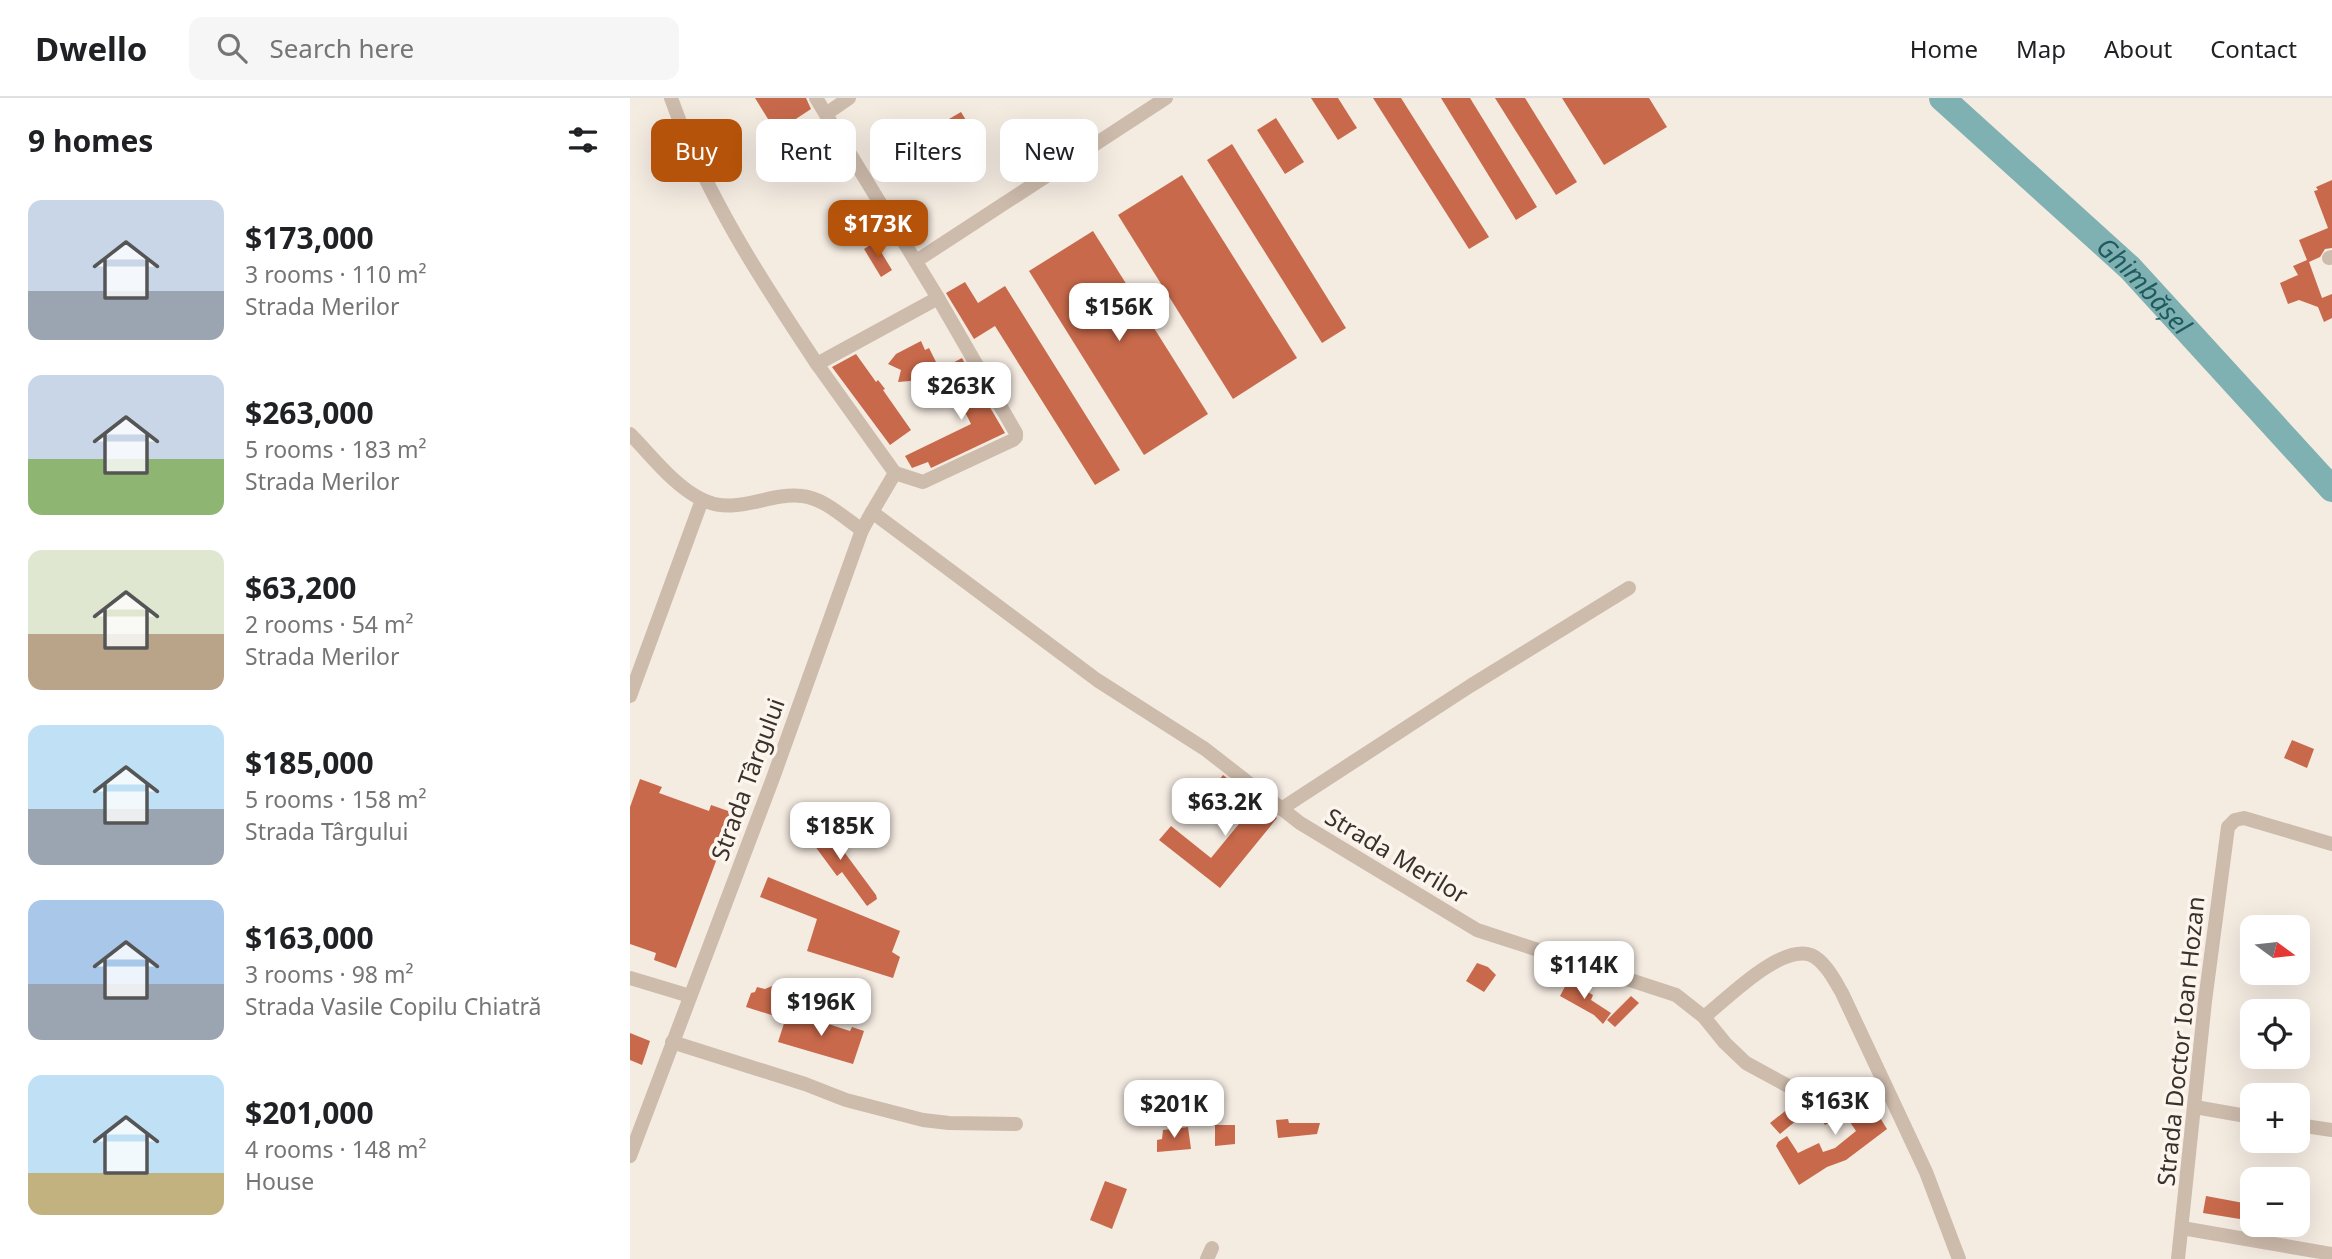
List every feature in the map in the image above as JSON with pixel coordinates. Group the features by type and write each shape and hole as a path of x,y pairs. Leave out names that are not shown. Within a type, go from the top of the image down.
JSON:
{"street":[{"path":"671,98 699,171 782,312 895,473 923,482 1016,437 1016,433 916,261 816,98"},
{"path":"826,114 849,98"},
{"path":"916,261 1166,98"},
{"path":"817,364 938,298"},
{"path":"630,433 669,474 702,500 731,507 778,497 801,496 819,501 862,530"},
{"path":"872,512 895,473"},
{"path":"630,696 702,500"},
{"name":"Strada Târgului","path":"630,1156 773,778 862,530 872,512"},
{"name":"Strada Merilor","path":"872,512 1097,680 1205,749 1300,824 1477,930 1676,995 1704,1017 1746,1063 1790,1087"},
{"path":"1281,809 1629,588"},
{"name":"Strada Doctor Ioan Hozan","path":"2178,1259 2205,1001 2228,827 2235,820 2244,818 2332,844"},
{"path":"1704,1017 1772,963 1792,955 1811,955 1826,968 1842,993 1926,1172 1959,1259"},
{"path":"630,978 690,996"},
{"path":"672,1042 805,1084 846,1100 923,1119 949,1123 1016,1124"},
{"path":"2195,1107 2240,1115"},
{"path":"2310,1127 2332,1130"},
{"path":"2182,1228 2332,1254"}],"building":[{"path":"755,98 806,98 811,109 796,119 768,119"},
{"path":"1311,98 1338,98 1357,128 1338,140"},
{"path":"1373,98 1401,98 1489,237 1469,249"},
{"path":"1441,98 1470,98 1537,207 1516,220"},
{"path":"1495,98 1525,98 1577,182 1556,195"},
{"path":"1562,98 1649,98 1667,127 1604,165"},
{"path":"961,112 965,119 949,119"},
{"path":"1276,118 1304,162 1285,174 1257,130"},
{"path":"1232,144 1346,328 1322,343 1207,160"},
{"path":"1182,175 1297,358 1233,399 1118,215"},
{"path":"2332,180 2332,248 2325,249 2320,257 2309,262 2322,298 2332,294 2332,318 2324,322 2318,307 2299,300 2288,304 2280,283 2298,275 2293,266 2307,260 2299,240 2328,228 2314,191 2318,190 2316,187"},
{"path":"1093,231 1208,414 1144,455 1029,271"},
{"path":"875,242 892,270 881,277 864,249"},
{"path":"965,282 978,303 1005,286 1120,470 1095,485 995,326 974,339 946,293"},
{"path":"921,341 925,350 929,348 939,368 910,381 898,382 901,370 888,364 896,354"},
{"path":"856,354 876,382 878,380 885,389 883,390 911,430 890,445 832,367"},
{"path":"962,358 986,405 988,404 1005,433 931,468 928,462 912,468 905,456 971,424 943,368"},
{"path":"2292,740 2314,749 2307,768 2284,758"},
{"path":"1223,775 1277,818 1220,888 1159,840 1171,826 1211,858 1247,814 1214,787"},
{"path":"640,779 662,787 659,793 709,811 711,805 734,813 676,968 654,960 656,953 630,944 630,807"},
{"path":"822,822 876,895 877,899 867,906 842,872 837,876 806,834"},
{"path":"768,877 900,931 892,952 900,957 893,978 807,951 817,919 760,897"},
{"path":"1477,963 1488,967 1496,975 1484,992 1466,981"},
{"path":"1568,981 1593,995 1591,1000 1611,1013 1603,1024 1594,1015 1560,996"},
{"path":"772,986 784,996 782,1001 786,1005 781,1018 746,1007 751,993 755,992 757,987 765,989"},
{"path":"1631,996 1639,1003 1615,1027 1607,1020"},
{"path":"788,1011 850,1031 852,1027 864,1031 853,1064 778,1042"},
{"path":"630,1033 650,1041 642,1065 630,1060"},
{"path":"1862,1089 1887,1129 1846,1160 1827,1167 1799,1185 1776,1146 1778,1142 1787,1136 1798,1153 1819,1143 1823,1152 1835,1148 1856,1131 1844,1113 1825,1125 1815,1108 1837,1094 1841,1102"},
{"path":"1794,1104 1803,1115 1780,1134 1770,1123"},
{"path":"1288,1119 1289,1123 1320,1123 1317,1134 1278,1138 1276,1120"},
{"path":"1215,1125 1235,1125 1235,1144 1215,1146"},
{"path":"1188,1127 1191,1149 1157,1152 1157,1140 1162,1139 1163,1130"},
{"path":"1105,1181 1127,1189 1112,1229 1090,1220"},
{"path":"2206,1196 2240,1202 2240,1219 2203,1213"}],"waterway":[{"name":"Ghimbășel","path":"1942,98 2130,268 2332,489"}]}
